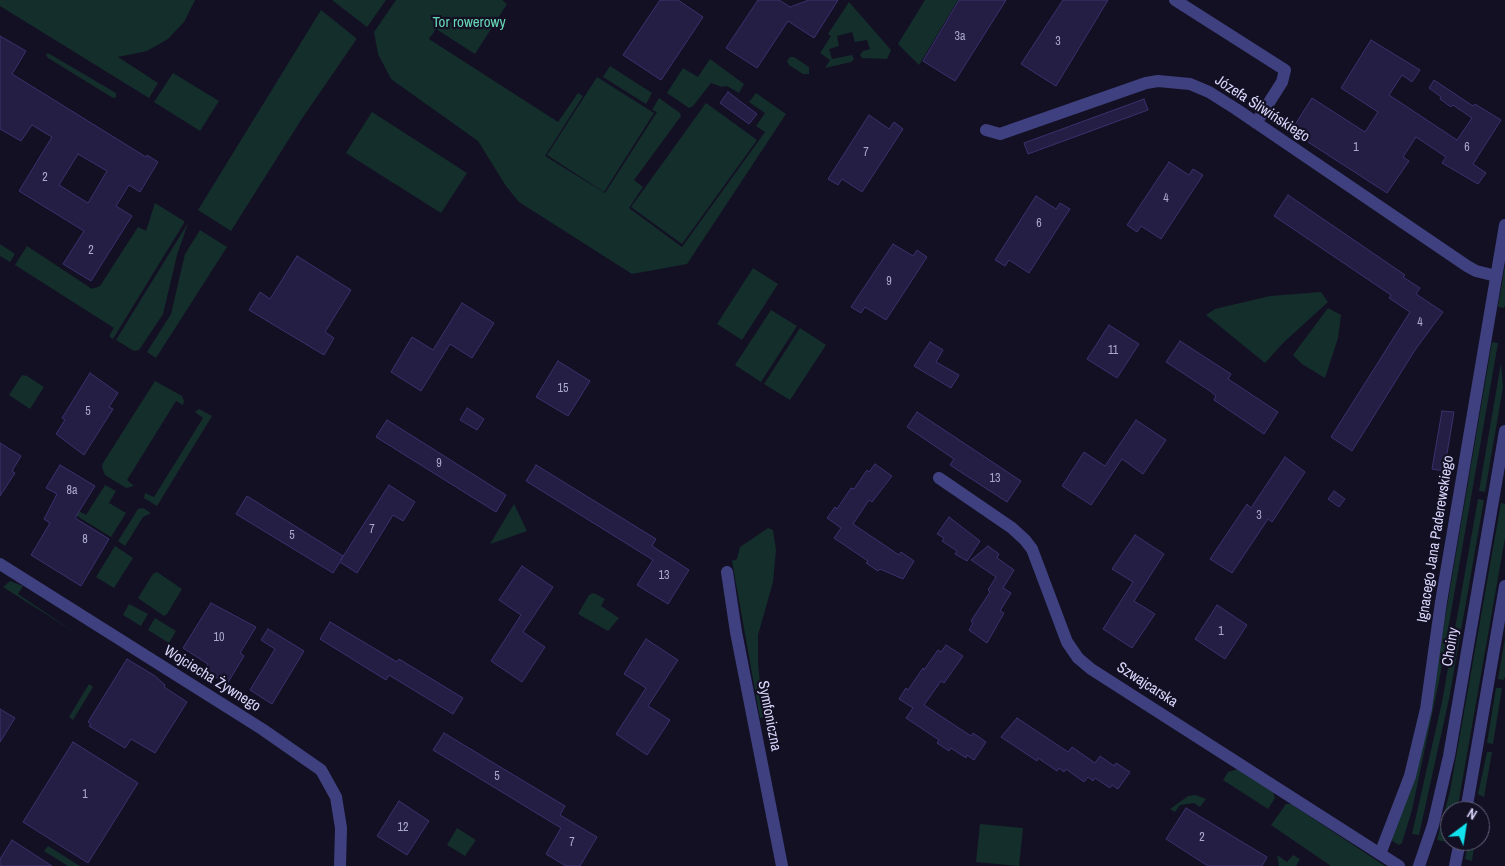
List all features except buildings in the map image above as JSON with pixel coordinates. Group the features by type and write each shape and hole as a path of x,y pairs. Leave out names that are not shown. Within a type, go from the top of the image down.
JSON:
{"street":[{"path":"1175,0 1285,70 1282,82 1256,123"},
{"name":"Józefa Śliwińskiego","path":"986,130 1000,134 1132,87 1158,81 1180,82 1200,88 1256,123 1476,272 1496,276"},
{"name":"Ignacego Jana Paderewskiego","path":"1380,854 1410,776 1426,709 1441,602 1505,225"},
{"name":"Choiny","path":"1419,866 1433,825 1449,756 1505,431"},
{"name":"Szwajcarska","path":"939,478 1012,528 1032,549 1067,642 1078,658 1091,669 1399,866"},
{"name":"Wojciecha Żywnego","path":"0,564 262,729 321,770 336,797 341,828 340,866"},
{"name":"Symfoniczna","path":"727,572 736,632 782,866"},
{"path":"1468,801 1505,586"},
{"path":"1455,866 1458,851"}],"green space":[{"path":"0,0 195,0 184,22 168,39 147,51 118,57 158,83 149,98 0,6"},
{"path":"332,0 386,0 367,27"},
{"name":"Tor rowerowy","path":"396,0 502,0 507,4 475,54 436,29 429,39 558,122 578,93 583,96 545,156 605,193 657,112 652,110 659,98 680,113 681,116 634,180 643,187 629,208 682,247 765,132 756,126 765,113 749,102 756,93 786,114 687,264 632,274 519,202 506,186 478,141 391,79 378,54 374,32"},
{"path":"925,0 958,0 919,65 898,44"},
{"path":"849,2 891,50 887,59 862,58 860,55 863,51 870,49 867,40 855,42 852,32 837,36 839,46 829,49 832,59 852,55 854,59 851,62 825,68 830,60 820,53 831,36 828,34"},
{"path":"321,10 356,38 356,40 301,120 231,231 198,210"},
{"path":"48,53 116,93 116,97 113,98 48,58 46,55"},
{"path":"790,57 794,57 809,67 809,74 803,74 789,65 787,61"},
{"path":"710,59 744,84 739,93 727,86 722,87 711,83 693,106 689,108 667,93 683,68 698,77"},
{"path":"610,66 652,93 646,104 603,77"},
{"path":"173,73 219,101 200,131 154,102"},
{"path":"597,77 654,113 604,192 547,155"},
{"path":"706,103 757,140 682,244 631,207"},
{"path":"372,112 467,173 441,213 346,153"},
{"path":"155,203 184,221 184,223 113,339 109,336 114,328 15,265 27,246 92,289 100,286 138,227 146,231"},
{"path":"188,223 177,255 163,314 139,350 134,351 116,340"},
{"path":"200,230 227,247 156,358 147,352 171,314 185,254"},
{"path":"0,244 15,254 10,262 0,256"},
{"path":"1505,265 1505,305 1504,308 1498,307"},
{"path":"753,268 778,284 742,340 717,324"},
{"path":"1321,292 1328,302 1283,343 1265,363 1206,315 1215,309 1270,296"},
{"path":"1328,308 1341,315 1338,338 1325,378 1302,364 1293,355"},
{"path":"771,310 797,326 761,382 735,365"},
{"path":"800,328 826,345 790,400 764,384"},
{"path":"1492,342 1498,343 1439,681 1412,810 1402,843 1399,845 1391,840 1425,736"},
{"path":"1501,363 1503,387 1485,492 1479,491"},
{"path":"22,375 27,376 44,387 30,409 9,395"},
{"path":"155,381 182,396 183,405 176,401 127,480 134,486 126,488 105,475 102,467 103,463"},
{"path":"199,409 212,416 157,506 144,498 145,493 154,497 203,418 195,412"},
{"path":"105,485 116,491 109,503 126,513 111,537 72,513 75,509 86,515"},
{"path":"1478,499 1484,500 1449,699 1419,835 1412,834 1442,702"},
{"path":"1501,503 1505,504 1505,538 1459,801 1447,801"},
{"path":"514,504 527,531 490,544"},
{"path":"143,508 151,513 143,517 125,546 118,541 138,509"},
{"path":"768,528 773,530 776,550 773,582 758,635 758,665 764,717 760,718 732,561 737,559 740,547"},
{"path":"115,546 133,558 114,588 96,577"},
{"path":"157,572 182,589 164,616 138,598 153,574"},
{"path":"10,581 23,586 18,594 74,632 3,587"},
{"path":"594,593 605,599 601,606 619,618 608,631 578,614 589,595"},
{"path":"129,604 148,614 141,626 123,615"},
{"path":"155,618 176,631 169,643 148,630"},
{"path":"1505,638 1505,676 1504,680 1498,679"},
{"path":"89,684 93,687 73,720 69,717"},
{"path":"1496,688 1502,688 1493,744 1487,743"},
{"path":"1487,752 1492,752 1484,797 1478,794"},
{"path":"1238,769 1273,792 1275,798 1268,809 1223,780 1228,772"},
{"path":"1196,795 1206,799 1200,807 1194,803 1180,805 1175,812 1170,809 1188,796"},
{"path":"1286,804 1291,804 1385,866 1331,866 1271,825"},
{"path":"980,824 1023,828 1019,866 976,862"},
{"path":"457,828 476,840 465,856 447,845"},
{"path":"1440,829 1440,841 1437,840"},
{"path":"48,846 80,866 68,866 44,851"},
{"path":"1467,851 1474,851 1472,861 1465,859"},
{"path":"1277,855 1287,862 1293,855 1300,859 1296,866 1279,866"}]}
